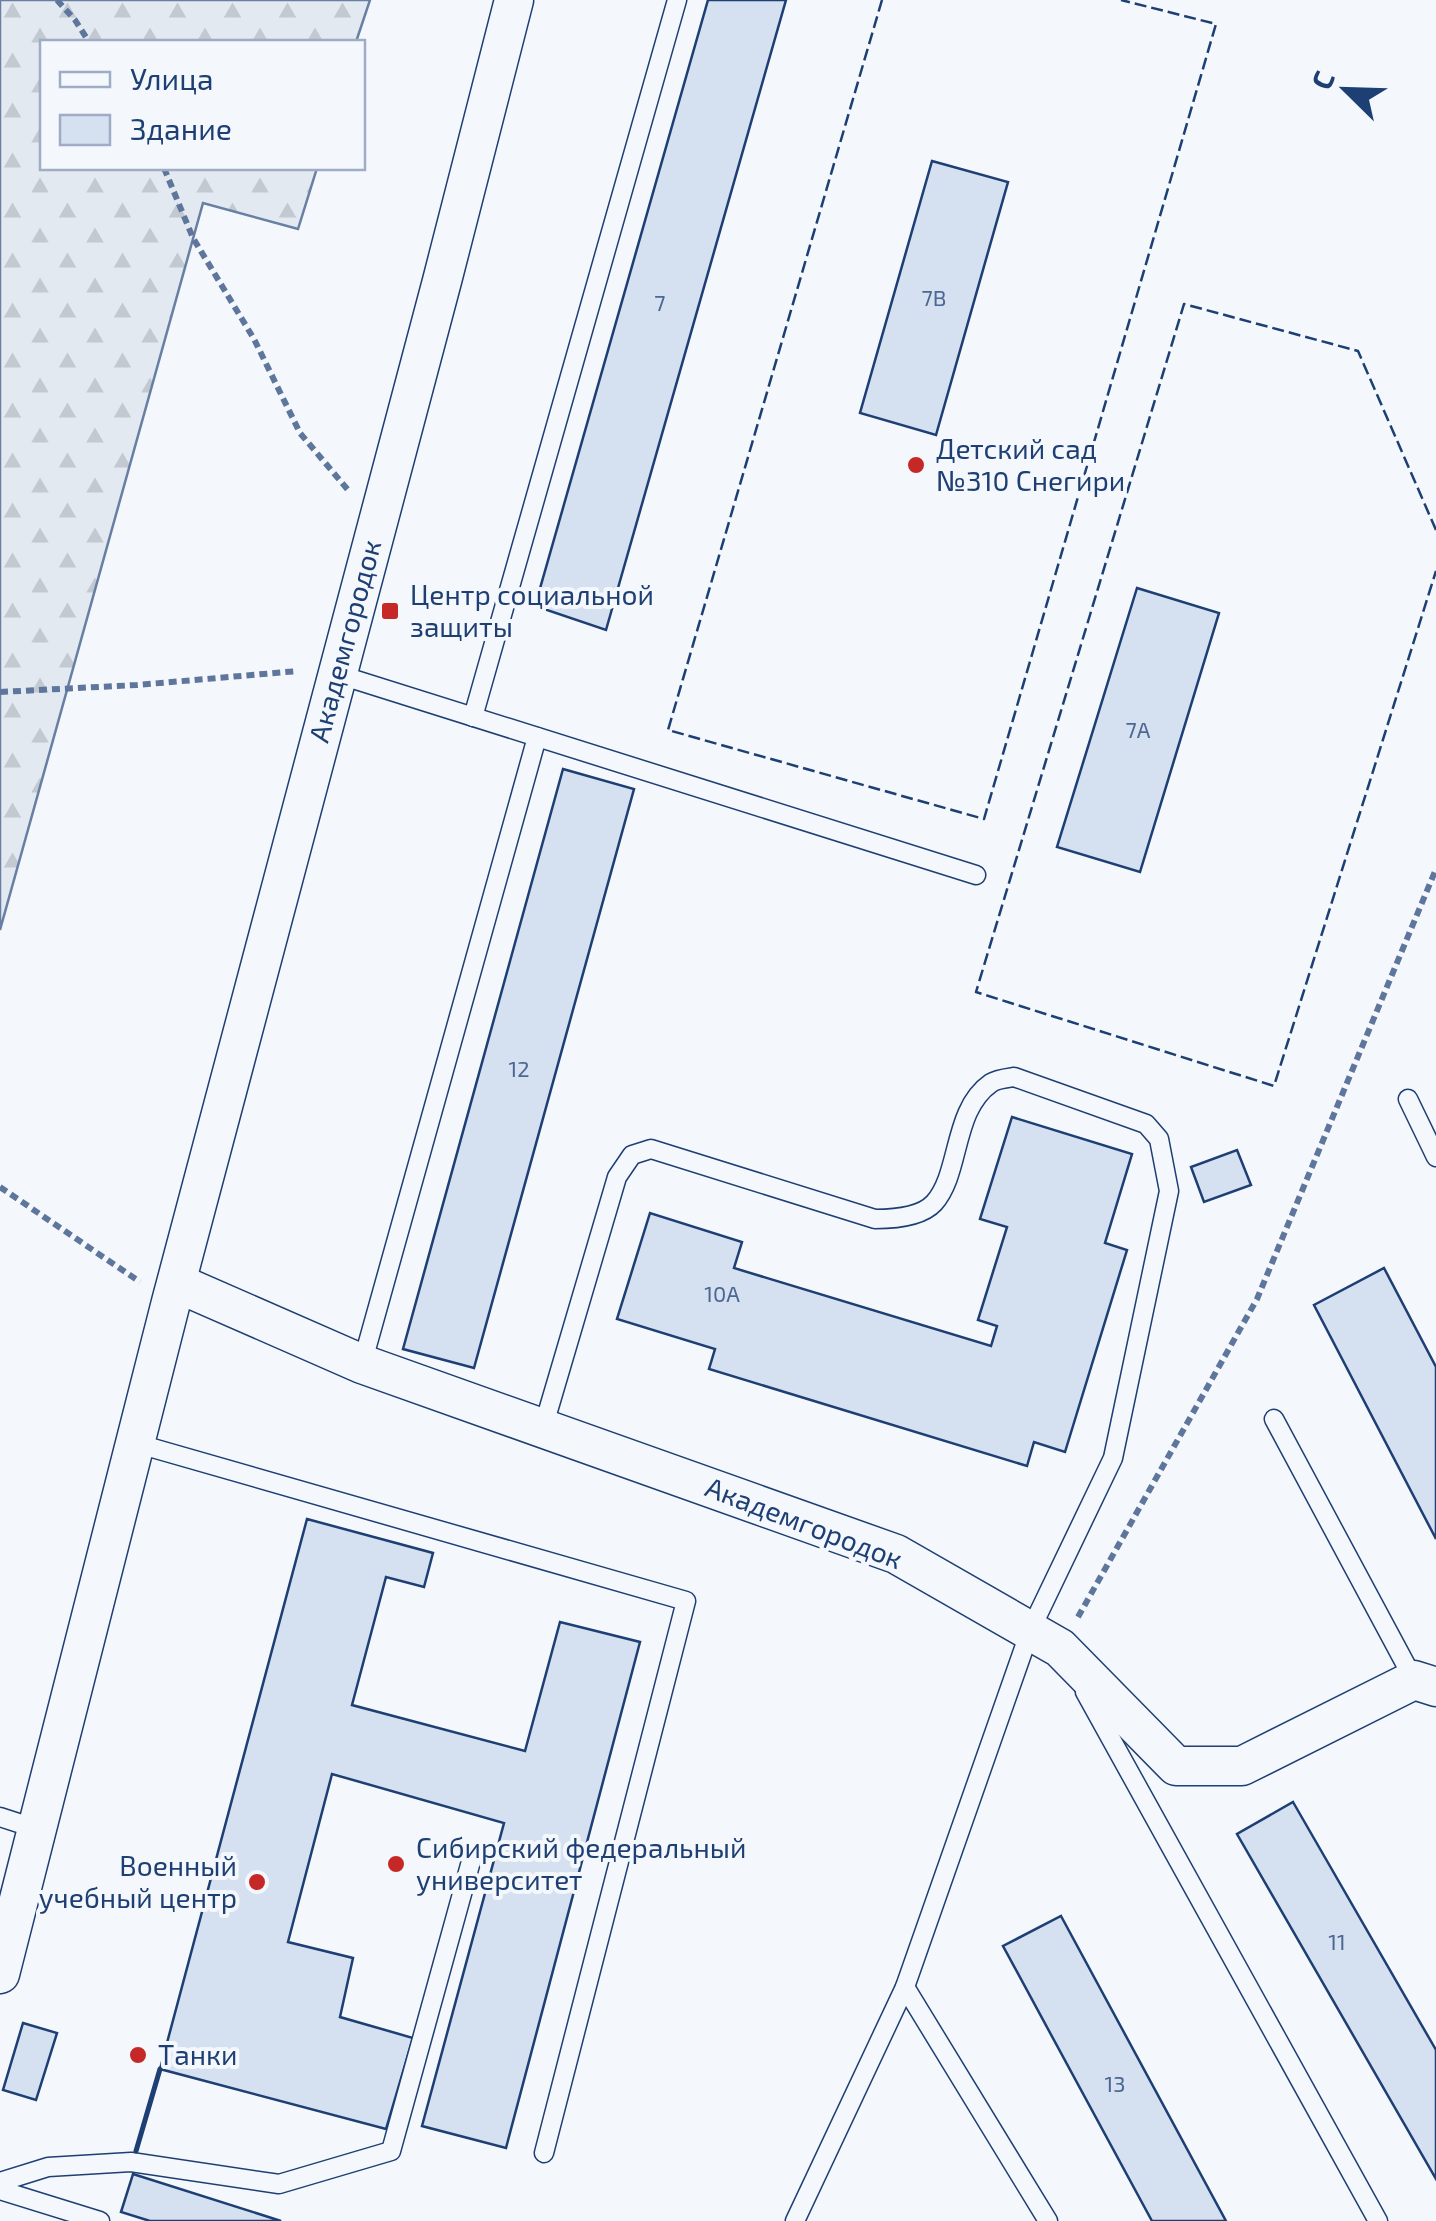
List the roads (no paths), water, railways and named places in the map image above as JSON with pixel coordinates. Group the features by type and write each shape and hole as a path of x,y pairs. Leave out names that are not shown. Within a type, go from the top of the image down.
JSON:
{"street":[{"name":"Академгородок","path":"0,1974 174,1292 514,0"},
{"name":"Академгородок","path":"174,1292 362,1364 896,1554 1045,1639 1176,1766 1242,1766 1425,1683"}],"lane":[{"path":"472,717 677,0"},
{"path":"336,674 976,875"},
{"path":"362,1364 537,737"},
{"path":"543,1428 617,1177 632,1155 652,1149 875,1219 899,1219 933,1205 947,1181 956,1143 972,1104 993,1081 1014,1077 1146,1124 1159,1139 1169,1191 1114,1458 905,1986 795,2221"},
{"path":"1408,1100 1436,1157"},
{"path":"1274,1419 1425,1683"},
{"path":"135,1443 686,1601 544,2153"},
{"path":"1045,1639 1378,2221"},
{"path":"0,1817 37,1829"},
{"path":"0,2186 48,2167 130,2162 279,2184 392,2151 473,1854"},
{"path":"905,1986 1048,2221"},
{"path":"0,2186 100,2221"}],"place":[{"name":"Детский сад №310 Снегири","path":"916,465"},
{"name":"Центр социальной защиты","path":"390,611"},
{"name":"Сибирский федеральный университет","path":"396,1864"},
{"name":"Военный учебный центр","path":"257,1882"},
{"name":"Танки","path":"138,2055"}]}
